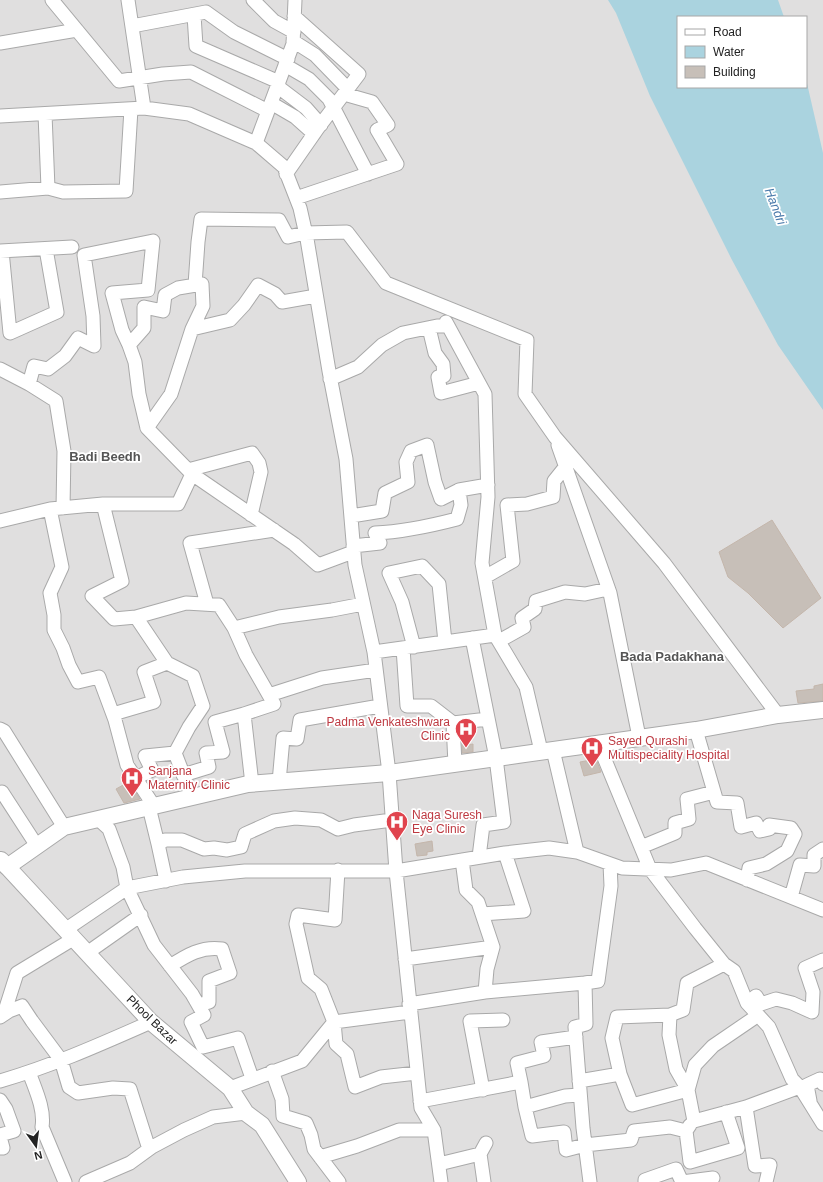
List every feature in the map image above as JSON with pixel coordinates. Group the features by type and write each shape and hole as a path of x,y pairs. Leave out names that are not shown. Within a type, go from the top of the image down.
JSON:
{"street":[{"path":"52,0 119,81 163,74 191,72 295,117 318,129"},
{"path":"253,0 274,21 315,55 346,92 372,102 388,125 377,130 397,164 296,198"},
{"path":"256,143 286,62 293,37 295,0"},
{"path":"0,192 48,188 63,192 126,191 137,108 139,78 132,26 131,2"},
{"path":"132,26 206,12 234,32 286,62 330,99 368,174"},
{"path":"194,14 196,46 278,84 306,108 318,129"},
{"path":"286,174 359,74 294,16"},
{"path":"0,43 77,30"},
{"path":"0,116 137,108 189,114 256,143 284,167 300,208 330,379 346,459 354,565 374,652 389,773 396,871 420,1101 421,1108 434,1130 441,1182"},
{"path":"45,114 48,188"},
{"path":"195,285 201,219 279,220 288,237 305,233 347,232 386,283 527,340 525,394 555,437 664,563 778,715"},
{"path":"29,384 34,366 48,369 65,356 78,338 94,346 93,316 84,255 153,241 148,290 112,293 122,330 135,362 139,394 147,428 190,472 274,530 318,565 353,549 380,543 375,533 397,532 423,528 457,519 461,504 459,490"},
{"path":"46,249 57,312 10,333 1,251 72,247"},
{"path":"129,345 144,328 144,308 163,311 165,294 178,288 202,284 203,306 192,329 171,394 147,428"},
{"path":"192,329 230,320 244,305 258,286 275,294 282,302 316,296"},
{"path":"330,379 358,367 382,345 403,333 447,324 485,394 488,497 482,563 497,638 526,687 547,750 577,852"},
{"path":"429,328 435,353 443,364 444,376 438,377 441,393 479,383"},
{"path":"1,372 29,384 56,401 64,451 64,508"},
{"path":"555,437 608,589 639,737"},
{"path":"351,516 382,511 385,493 408,482 406,462 411,451 427,445 435,482 441,499 459,490 488,485"},
{"path":"190,472 252,453 259,463 261,472 251,515"},
{"path":"485,577 514,561 507,505 527,504 553,497 554,481 566,466"},
{"path":"0,521 50,509 102,504 178,504 190,472"},
{"path":"102,504 122,581 92,596 114,619 136,617 186,603 219,605 234,628 246,655 274,704 215,722 223,752 206,753 209,768 183,775"},
{"path":"50,509 62,567 50,593 54,615 54,630 78,682 99,677 113,714 127,765 152,807 166,881"},
{"path":"207,604 190,543 274,530"},
{"path":"445,642 439,584 422,566 389,573 402,602 409,648 407,706 431,706 453,724 488,719"},
{"path":"374,652 472,638 497,638 524,627 522,618 536,609 536,602 565,592 585,594 608,589"},
{"path":"234,628 279,617 363,604"},
{"path":"136,617 167,663 193,676 203,706 189,727 175,754 192,798"},
{"path":"472,638 496,758 504,822 483,825 479,857"},
{"path":"113,714 154,702 144,672 167,663"},
{"path":"269,695 322,678 376,670"},
{"path":"279,782 283,738 297,739 300,720 380,706"},
{"path":"3,864 37,846 64,827 252,784 389,773 696,730 778,715 823,710"},
{"path":"244,714 252,784"},
{"path":"453,724 454,764"},
{"path":"0,729 4,731 5,744 64,827"},
{"path":"696,730 717,802 737,803 741,827 756,823 760,831 769,829 769,825 791,828 795,834 787,851 766,864 749,868 747,880"},
{"path":"598,743 650,869 724,964 734,971 747,1003 757,1016 769,1027 792,1079 800,1087 823,1124"},
{"path":"136,778 152,770 146,756 175,754"},
{"path":"0,794 2,792 37,846"},
{"path":"641,847 675,834 675,823 689,819 687,799 714,792"},
{"path":"158,844 165,840 182,840 204,849 214,848 227,850 241,847 245,834 274,821 295,818 321,820 338,829 354,825 392,820"},
{"path":"98,819 109,830 123,867 127,888 154,945 192,994 204,1015 191,1022 204,1047 238,1038 252,1078"},
{"path":"2,1016 17,973 127,888 183,877 245,871 396,871 479,857 549,848 577,852 622,868 671,870 706,863 823,910"},
{"path":"791,897 800,865 814,866 814,855 823,849"},
{"path":"482,914 524,911 506,853"},
{"path":"462,860 466,890 478,902 493,947 487,970 485,992"},
{"name":"Phool Bazar","path":"3,864 151,1022 230,1088 246,1113 262,1125 298,1182"},
{"path":"230,1088 252,1078 302,1061 334,1022 485,992 598,981 611,886 610,864"},
{"path":"338,870 335,920 298,915 296,924 308,978 321,989 334,1022 336,1044 347,1054 355,1087 381,1077 417,1073"},
{"path":"87,953 141,916"},
{"path":"170,966 188,954 211,947 222,949 230,973 209,981 209,1002 199,1005"},
{"path":"405,959 493,947"},
{"path":"817,1013 813,992 805,968 823,960"},
{"path":"688,1090 632,1105 620,1074 612,1038 617,1017 670,1015 682,1010 687,983 724,964"},
{"path":"585,982 586,1024 575,1027 580,1095 590,1182"},
{"path":"747,1003 756,996 761,1004 776,999 792,1003 817,1013"},
{"path":"2,1016 9,1011 22,1006 32,1022 61,1060 69,1087 78,1093 113,1088 130,1089 149,1149"},
{"path":"670,1015 669,1035 676,1069 688,1090"},
{"path":"726,1112 738,1148 690,1162 688,1090 695,1065 713,1046 757,1016"},
{"path":"483,1090 470,1022 503,1020"},
{"path":"0,1081 61,1060 151,1022"},
{"path":"576,1037 541,1042 544,1056 517,1063 532,1136 564,1132 566,1150 585,1145 631,1140 634,1131 690,1126 800,1087"},
{"path":"272,1071 282,1099 283,1116 306,1123 311,1134 314,1149 339,1182"},
{"path":"29,1072 43,1119 42,1127 65,1182"},
{"path":"579,1081 620,1074"},
{"path":"810,1105 807,1085 820,1079 823,1084"},
{"path":"420,1101 521,1082"},
{"path":"525,1107 565,1096 580,1095"},
{"path":"0,1100 6,1109 14,1131 0,1136 3,1148 0,1148"},
{"path":"746,1107 755,1166 770,1165 766,1182"},
{"path":"86,1182 130,1163 149,1149 184,1130 213,1117 246,1113"},
{"path":"320,1157 357,1146 399,1130 434,1130"},
{"path":"439,1164 483,1148 484,1182"},
{"path":"645,1182 645,1180 676,1169 682,1182 712,1175"}],"shaded area":[{"path":"0,0 823,0 823,1182 0,1182"}],"water":[{"name":"Handri","path":"608,0 778,0 784,16 677,16 677,88 807,88 807,83 823,153 823,410 778,345 732,260 650,96 616,13"}],"building":[{"path":"772,520 821,598 783,628 748,593 728,577 719,552"},
{"path":"823,684 823,701 798,703 796,691 814,689 814,686"},
{"path":"466,740 466,745 473,744 473,752 462,753 462,741"},
{"path":"596,759 601,772 584,776 580,762"},
{"path":"125,784 128,789 132,787 140,799 124,803 116,789"},
{"path":"432,841 433,851 427,852 427,855 417,856 415,844"}],"place":[{"name":"Padma Venkateshwara Clinic","path":"466,748"},
{"name":"Sayed Qurashi Multispeciality Hospital","path":"592,768"},
{"name":"Sanjana Maternity Clinic","path":"132,798"},
{"name":"Naga Suresh Eye Clinic","path":"397,842"}],"district":[{"name":"Badi Beedh","path":"105,456"},
{"name":"Bada Padakhana","path":"672,656"}]}
